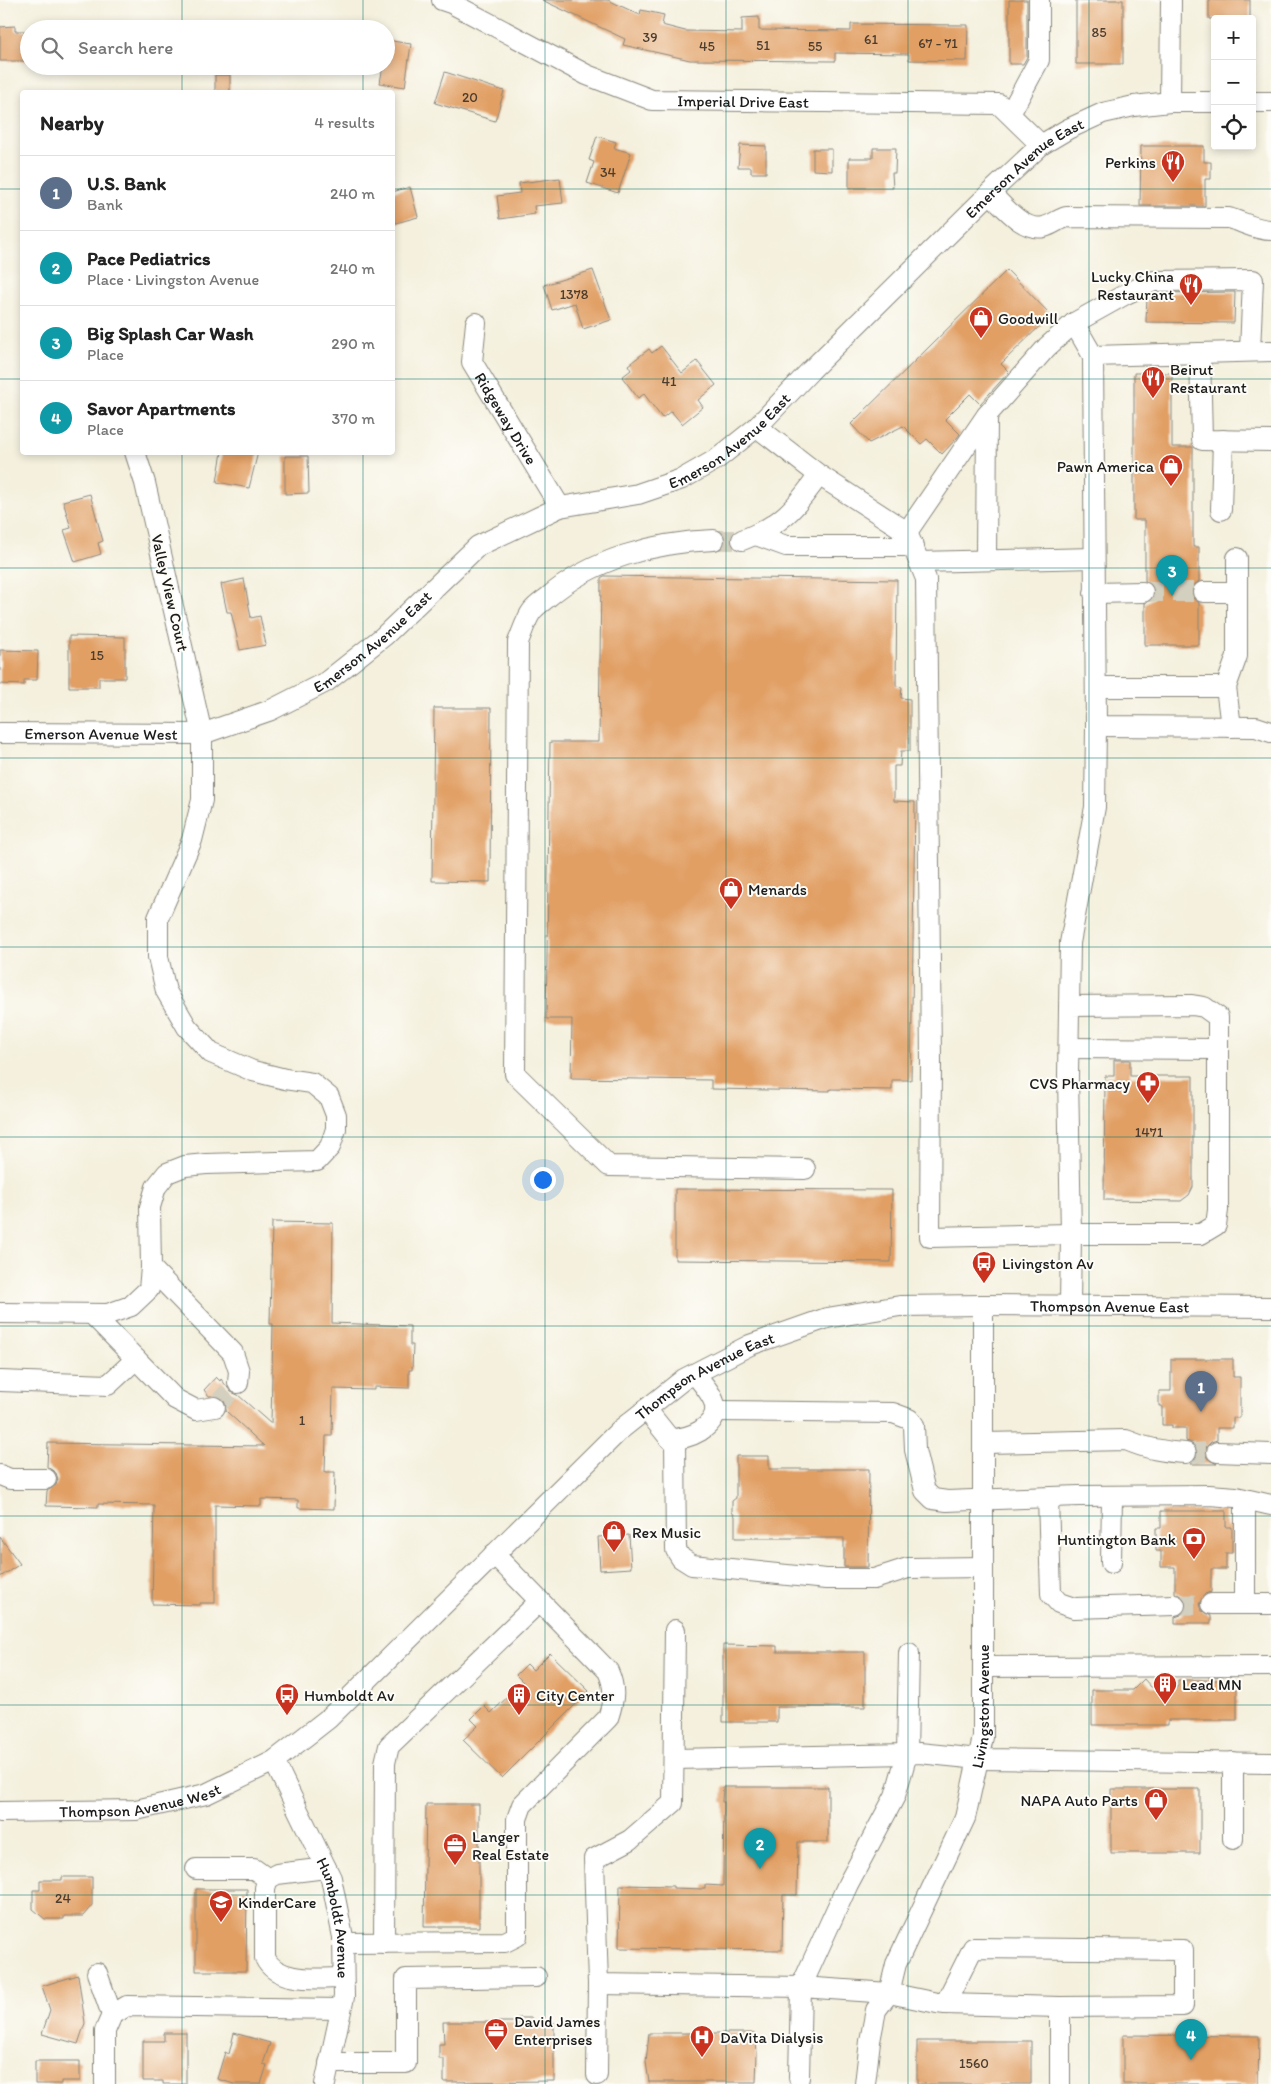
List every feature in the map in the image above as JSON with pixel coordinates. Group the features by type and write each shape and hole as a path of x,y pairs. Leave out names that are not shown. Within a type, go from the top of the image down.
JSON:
{"street":[{"path":"1010,114 1039,60 1039,0"},
{"path":"1170,102 1171,0"},
{"name":"Imperial Drive East","path":"447,1 587,75 652,100 1000,104 1041,145"},
{"name":"Emerson Avenue East","path":"202,734 271,710 326,682 384,636 478,546 560,507 638,494 682,479 717,459 757,427 811,370 1041,145 1068,129 1103,114 1134,106 1170,102 1211,102"},
{"path":"1256,102 1271,102"},
{"path":"990,193 1019,220 1031,226 1044,227 1066,217 1229,218 1260,230 1271,230"},
{"path":"914,547 987,415 1047,347 1074,323 1091,312 1154,281 1253,280 1250,351"},
{"name":"Ridgeway Drive","path":"476,323 472,362 560,507"},
{"path":"1070,1305 1070,943 1095,807 1096,726 1093,356 1074,323"},
{"path":"1093,356 1271,351"},
{"path":"1200,353 1202,440 1271,441"},
{"path":"986,560 987,415"},
{"path":"757,427 914,547 926,579 931,1060 930,1237 1201,1234 1216,1225 1218,1210 1218,1017 1204,1007 1192,1005 1069,1006"},
{"path":"1221,510 1223,440"},
{"name":"Valley View Court","path":"0,1313 108,1314 131,1306 149,1289 151,1268 150,1208 156,1187 167,1173 185,1166 206,1164 317,1161 330,1147 336,1129 336,1115 328,1097 312,1083 253,1071 211,1053 187,1026 166,991 158,957 158,918 192,840 202,800 202,734 145,483 136,455"},
{"path":"819,475 799,504 779,522 749,537 786,546 914,547 986,560 1094,558"},
{"path":"714,540 686,541 644,550 598,565 561,586 532,611 518,642 514,1074 609,1166 805,1169"},
{"path":"1231,726 1226,687 1236,656 1236,558"},
{"path":"1094,593 1143,592"},
{"path":"1203,592 1236,592"},
{"path":"1096,687 1226,687"},
{"path":"1096,726 1231,726 1256,727 1271,732"},
{"name":"Emerson Avenue West","path":"0,733 202,734"},
{"path":"1069,1048 1218,1049"},
{"path":"151,1268 234,1353 239,1371 238,1383"},
{"name":"Livingston Avenue","path":"865,2084 876,2010 889,1993 896,1964 965,1818 983,1736 983,1305"},
{"name":"Thompson Avenue East","path":"274,1761 329,1718 620,1430 684,1379 750,1345 827,1318 900,1306 1271,1307"},
{"path":"92,1314 175,1399 196,1410 215,1407"},
{"path":"0,1381 108,1385 136,1359"},
{"path":"646,1409 670,1438 691,1436 704,1428 714,1419 716,1412 712,1395 695,1374"},
{"path":"716,1412 893,1413 909,1419 914,1425 915,1450 925,1491 933,1498 947,1501 1209,1494 1271,1505"},
{"path":"674,1439 676,1550 681,1558 692,1565 826,1579 874,1579 908,1568 983,1567"},
{"path":"983,1443 1126,1440 1148,1449 1186,1453"},
{"path":"1217,1452 1271,1454"},
{"path":"0,1475 10,1479 46,1479"},
{"path":"1112,1496 1112,1563"},
{"path":"1048,1498 1050,1594 1060,1603 1074,1608 1175,1605"},
{"path":"1244,1603 1245,1500"},
{"path":"343,1942 505,1942 517,1936 517,1819 522,1805 608,1718 614,1701 614,1685 608,1671 494,1554"},
{"path":"384,1942 385,1763 389,1746 540,1601"},
{"path":"1210,1604 1271,1604"},
{"path":"597,2075 598,1984 594,1859 630,1840 673,1803 676,1630"},
{"path":"799,2078 801,1987 848,1884 895,1796 907,1754 909,1653"},
{"path":"983,1667 1271,1666"},
{"path":"674,1759 919,1753 979,1759 1271,1763"},
{"name":"Thompson Avenue West","path":"0,1812 136,1810 206,1794 274,1761"},
{"name":"Humboldt Avenue","path":"274,1761 331,1878 343,1942 344,1997 325,2084"},
{"path":"1233,1762 1233,1839"},
{"path":"268,1879 277,1874 326,1868"},
{"path":"196,1869 254,1869 268,1879"},
{"path":"268,1879 265,1898 265,1958 268,1965 289,1976 343,1978"},
{"path":"598,1984 801,1987 889,1993 945,2004 1060,2007 1183,2006 1183,1950 973,1948 945,2004"},
{"path":"97,1973 112,2015"},
{"path":"330,2063 406,2064 406,1979 536,1977"},
{"path":"105,2084 105,2031 112,2015 127,2006 341,2009"},
{"path":"1060,2007 1060,2084"}],"building":[{"path":"542,0 608,0 640,15 641,10 664,15 662,25 685,31 742,32 742,18 759,17 759,30 851,31 851,24 968,25 967,61 909,60 909,54 835,53 835,61 690,60 623,45 625,39"},
{"path":"1009,0 1027,0 1027,57 1023,64 1009,64"},
{"path":"1076,0 1123,0 1123,64 1076,64"},
{"path":"1209,0 1250,0 1250,15 1211,15 1211,19 1209,19"},
{"path":"15,26 15,31 20,31 20,61 0,61 0,27"},
{"path":"395,41 411,44 405,87 380,83 381,75 395,75"},
{"path":"445,72 504,91 495,121 435,103"},
{"path":"215,75 230,75 230,90 215,90"},
{"path":"597,136 616,142 614,148 631,153 618,193 587,183 594,162 589,160"},
{"path":"740,145 766,146 766,173 751,173 751,167 738,167"},
{"name":"Perkins","path":"1141,146 1204,146 1204,162 1211,162 1211,179 1205,179 1205,206 1140,206"},
{"path":"873,148 896,148 895,173 892,173 893,188 849,188 849,158 873,158"},
{"path":"813,149 832,149 832,171 813,170"},
{"path":"560,178 563,203 534,206 535,214 500,219 497,196 520,193 519,183"},
{"path":"410,187 418,217 395,223 395,191"},
{"path":"593,270 611,320 583,329 575,303 552,310 544,285"},
{"name":"Goodwill","path":"1007,270 1051,315 1001,364 1009,372 980,404 970,394 945,419 960,434 942,454 927,439 921,444 903,426 869,443 851,424"},
{"name":"Lucky China Restaurant","path":"1235,292 1234,323 1146,322 1147,297 1157,293"},
{"path":"661,346 682,373 697,361 716,385 698,400 703,407 682,424 671,411 662,418 644,394 638,398 622,377 631,370 628,365 649,349 652,353"},
{"path":"1134,373 1172,373 1172,447 1193,447 1193,547 1199,547 1199,581 1193,586 1191,592 1193,598 1199,603 1199,645 1145,645 1145,603 1153,598 1155,591 1153,585 1145,581 1145,520 1134,520"},
{"path":"222,455 257,455 249,488 217,482"},
{"path":"285,456 308,456 309,493 285,494"},
{"path":"90,494 103,541 98,543 101,554 75,562 64,530 71,528 63,501"},
{"name":"Menards","path":"604,576 897,580 896,686 902,687 901,698 910,699 910,751 901,751 900,766 894,766 894,801 915,802 911,1080 892,1080 892,1090 830,1089 830,1091 711,1089 711,1080 571,1078 572,1019 546,1019 550,742 599,742 601,578"},
{"path":"244,579 251,618 260,616 266,645 240,650 231,612 227,612 221,584"},
{"path":"69,636 125,637 125,678 99,678 99,687 69,687"},
{"path":"0,650 38,651 37,680 24,680 24,685 0,684"},
{"path":"434,708 491,708 490,882 432,881"},
{"name":"CVS Pharmacy","path":"1114,1060 1130,1060 1130,1076 1193,1076 1193,1187 1189,1195 1181,1201 1104,1200 1105,1076 1114,1076"},
{"path":"675,1189 892,1190 891,1262 675,1260"},
{"path":"272,1222 333,1223 332,1323 410,1326 410,1345 413,1345 412,1370 409,1370 409,1388 374,1387 374,1390 333,1389 332,1436 326,1436 325,1472 335,1472 334,1509 298,1508 298,1500 261,1499 261,1506 215,1505 215,1603 200,1603 200,1605 152,1604 154,1505 98,1504 98,1507 46,1506 47,1491 56,1485 58,1479 56,1473 47,1467 48,1443 264,1446 226,1411 227,1405 224,1399 219,1396 209,1396 204,1390 216,1377 220,1381 221,1379 231,1392 238,1395 271,1424 273,1324 270,1324"},
{"path":"1171,1359 1233,1359 1233,1377 1240,1377 1240,1418 1233,1418 1233,1428 1217,1428 1217,1440 1207,1446 1205,1452 1207,1458 1217,1464 1190,1464 1196,1460 1198,1453 1193,1443 1186,1441 1186,1428 1172,1428 1172,1425 1162,1425 1162,1406 1159,1406 1159,1391 1171,1391"},
{"path":"736,1456 769,1456 769,1469 869,1469 868,1567 844,1567 844,1538 735,1538 735,1516 732,1512 732,1501 736,1498"},
{"name":"Huntington Bank","path":"1161,1511 1226,1511 1226,1527 1232,1527 1232,1553 1226,1553 1226,1569 1211,1569 1211,1592 1205,1594 1199,1604 1201,1610 1211,1616 1211,1623 1175,1623 1175,1617 1185,1611 1187,1604 1185,1598 1175,1593 1175,1567 1161,1567 1161,1551 1156,1551 1156,1528 1161,1528"},
{"name":"Rex Music","path":"629,1535 631,1568 600,1570 598,1537"},
{"path":"0,1537 20,1564 0,1577"},
{"path":"723,1645 777,1646 777,1652 865,1652 865,1707 777,1707 777,1722 723,1722"},
{"name":"City Center","path":"550,1653 589,1691 502,1778 463,1740 478,1726 471,1719 484,1706 491,1713 523,1682 516,1675 527,1664 533,1670"},
{"name":"Lead MN","path":"1144,1679 1151,1687 1178,1687 1178,1680 1221,1680 1221,1687 1237,1687 1237,1720 1168,1720 1168,1725 1092,1725 1092,1690 1133,1690"},
{"path":"723,1787 828,1787 828,1842 798,1842 797,1895 783,1895 782,1950 619,1948 620,1885 705,1889 705,1885 723,1886"},
{"name":"NAPA Auto Parts","path":"1111,1789 1200,1789 1200,1853 1111,1853"},
{"path":"426,1804 479,1804 479,1927 424,1927"},
{"path":"62,1877 92,1877 92,1905 83,1916 45,1919 33,1909 33,1890 40,1890 40,1880 62,1880"},
{"name":"KinderCare","path":"196,1889 247,1889 246,1971 196,1971"},
{"path":"78,1975 85,2023 78,2044 42,2034 50,2010 42,1986"},
{"name":"David James Enterprises","path":"517,2018 532,2018 532,2022 554,2022 554,2081 444,2082 444,2059 439,2059 439,2044 444,2044 443,2022 517,2022"},
{"path":"164,2033 186,2033 186,2084 163,2084 163,2081 143,2081 143,2041 164,2041"},
{"path":"234,2033 270,2043 263,2064 267,2065 261,2084 234,2084 217,2079 225,2052 229,2054"},
{"name":"DaVita Dialysis","path":"649,2033 755,2033 757,2053 756,2082 649,2082 646,2062"},
{"path":"1123,2035 1259,2036 1258,2084 1123,2084"},
{"path":"917,2041 1031,2041 1031,2084 917,2084"},
{"path":"35,2061 80,2061 80,2081 61,2081 61,2084 35,2084"}],"tunnel":[{"path":"714,540 742,540"},
{"path":"1143,592 1203,592"},
{"path":"215,1407 238,1383"},
{"path":"1186,1453 1217,1452"},
{"path":"1175,1605 1211,1604"}],"place":[{"name":"Perkins","path":"1173,183"},
{"name":"Lucky China Restaurant","path":"1191,306"},
{"name":"Goodwill","path":"981,339"},
{"name":"Beirut Restaurant","path":"1153,399"},
{"name":"Pawn America","path":"1171,487"},
{"name":"Big Splash Car Wash","path":"1172,596"},
{"name":"Menards","path":"731,910"},
{"name":"CVS Pharmacy","path":"1148,1104"},
{"name":"Livingston Av","path":"984,1284"},
{"name":"U.S. Bank","path":"1201,1412"},
{"name":"Rex Music","path":"614,1553"},
{"name":"Huntington Bank","path":"1194,1560"},
{"name":"Lead MN","path":"1165,1705"},
{"name":"Humboldt Av","path":"287,1716"},
{"name":"City Center","path":"519,1716"},
{"name":"NAPA Auto Parts","path":"1156,1821"},
{"name":"Langer Real Estate","path":"455,1866"},
{"name":"Pace Pediatrics","path":"760,1869"},
{"name":"KinderCare","path":"221,1923"},
{"name":"David James Enterprises","path":"496,2051"},
{"name":"DaVita Dialysis","path":"702,2058"},
{"name":"Savor Apartments","path":"1191,2060"}]}
